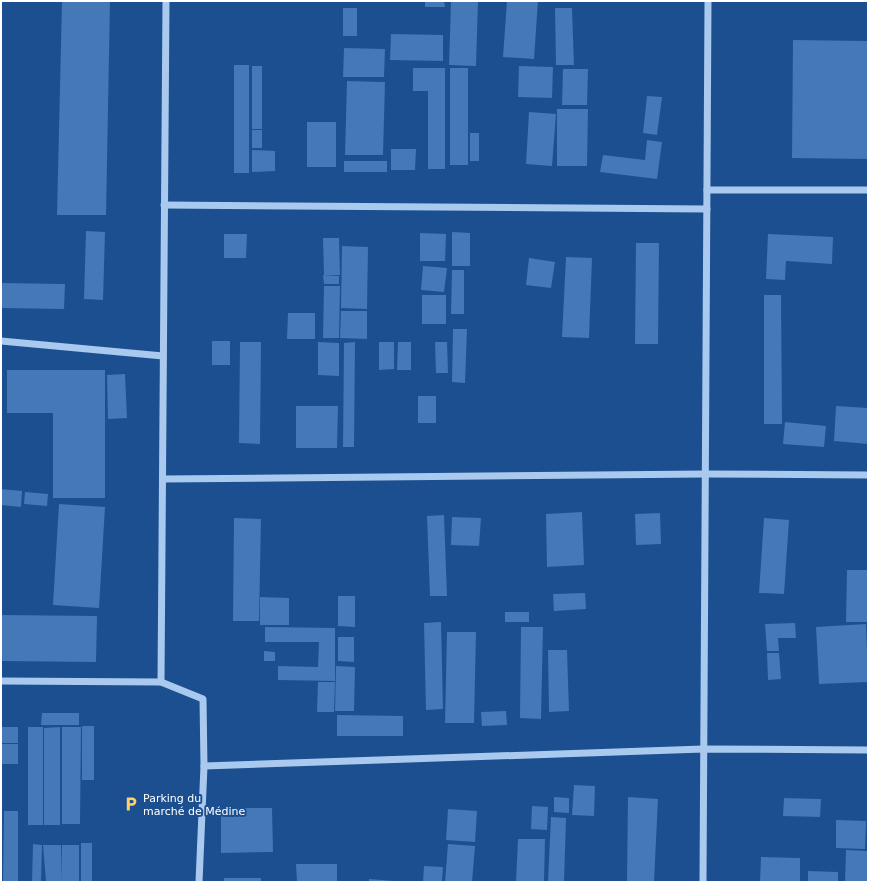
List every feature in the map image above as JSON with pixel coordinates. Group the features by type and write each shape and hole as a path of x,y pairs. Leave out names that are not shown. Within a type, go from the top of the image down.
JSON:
{"street":[{"path":"161,682 166,1"},
{"path":"702,882 708,1"},
{"path":"707,190 868,190"},
{"path":"164,205 707,209"},
{"path":"1,341 163,356"},
{"path":"163,479 705,474 868,475"},
{"path":"1,681 161,682 203,699 204,766 200,882"},
{"path":"204,766 703,749 868,750"}],"building":[{"path":"62,1 110,1 106,215 57,215"},
{"path":"425,1 444,1 445,7 425,7"},
{"path":"451,1 478,1 476,66 449,65"},
{"path":"507,1 538,1 534,59 503,57"},
{"path":"343,8 357,8 357,36 343,36"},
{"path":"555,8 572,8 574,65 556,65"},
{"path":"391,34 443,35 443,61 390,60"},
{"path":"793,40 868,41 868,159 792,158"},
{"path":"344,48 385,49 384,77 343,77"},
{"path":"234,65 249,65 249,173 234,173"},
{"path":"252,66 262,66 262,129 252,129"},
{"path":"519,66 553,67 552,98 518,97"},
{"path":"413,68 445,68 445,169 428,169 428,91 413,91"},
{"path":"450,68 468,68 468,165 450,165"},
{"path":"563,69 588,69 587,105 562,105"},
{"path":"347,81 385,82 383,155 345,155"},
{"path":"647,96 662,97 657,135 643,133"},
{"path":"557,109 588,109 587,166 557,166"},
{"path":"529,112 556,114 552,166 526,164"},
{"path":"307,122 336,122 336,167 307,167"},
{"path":"252,130 262,130 262,148 252,148"},
{"path":"470,133 479,133 479,161 470,161"},
{"path":"647,140 662,142 657,179 600,172 603,155 645,160"},
{"path":"391,149 416,149 415,170 391,170"},
{"path":"252,150 275,151 275,171 252,172"},
{"path":"344,161 387,161 387,172 344,172"},
{"path":"86,231 105,232 103,300 84,299"},
{"path":"452,232 470,233 470,266 452,266"},
{"path":"420,233 446,234 445,261 420,261"},
{"path":"224,234 247,234 246,258 224,258"},
{"path":"768,234 833,237 832,264 786,261 785,280 766,279"},
{"path":"323,238 339,238 340,275 324,275"},
{"path":"636,243 659,243 658,344 635,344"},
{"path":"342,246 368,247 367,309 341,308"},
{"path":"566,257 592,258 589,338 562,337"},
{"path":"529,258 555,262 551,288 526,285"},
{"path":"423,266 447,268 444,292 421,290"},
{"path":"452,270 464,270 464,314 451,314"},
{"path":"323,275 339,276 339,284 324,284"},
{"path":"1,283 65,284 64,309 1,308"},
{"path":"324,286 340,286 339,338 323,338"},
{"path":"422,295 446,295 446,324 422,324"},
{"path":"764,295 781,295 782,424 764,424"},
{"path":"341,311 367,311 367,339 340,338"},
{"path":"288,313 315,313 315,339 287,339"},
{"path":"453,329 467,329 465,383 452,382"},
{"path":"212,341 230,341 230,365 212,365"},
{"path":"240,342 261,342 260,444 239,443"},
{"path":"318,342 339,343 339,376 318,375"},
{"path":"355,342 354,447 343,447 344,343"},
{"path":"379,342 394,342 394,369 379,370"},
{"path":"398,342 411,342 411,370 397,370"},
{"path":"435,342 447,342 448,373 436,373"},
{"path":"7,370 105,370 105,498 53,498 53,413 7,413"},
{"path":"125,374 127,418 108,419 107,375"},
{"path":"418,396 436,396 436,423 418,423"},
{"path":"296,406 338,406 337,448 296,448"},
{"path":"836,406 868,408 868,444 834,441"},
{"path":"785,422 826,426 824,447 783,444"},
{"path":"1,489 22,491 21,507 1,505"},
{"path":"25,492 48,494 47,506 24,504"},
{"path":"59,504 105,507 99,608 53,605"},
{"path":"582,512 584,565 547,567 546,514"},
{"path":"660,513 661,544 636,545 635,514"},
{"path":"444,515 447,596 430,596 427,516"},
{"path":"452,517 481,518 479,546 451,545"},
{"path":"234,518 261,519 259,621 233,621"},
{"path":"764,518 789,520 784,594 759,593"},
{"path":"847,570 868,570 868,622 846,622"},
{"path":"585,593 586,609 554,611 553,594"},
{"path":"338,596 355,596 355,627 338,626"},
{"path":"260,597 289,598 289,625 260,625"},
{"path":"505,612 529,612 529,622 505,622"},
{"path":"1,615 97,616 96,662 1,661"},
{"path":"441,622 443,709 426,710 424,623"},
{"path":"795,623 796,638 778,638 779,651 767,651 765,624"},
{"path":"866,624 868,682 819,684 816,627"},
{"path":"265,627 335,628 335,681 278,680 278,666 318,667 319,642 265,642"},
{"path":"521,627 543,627 541,719 520,718"},
{"path":"447,632 476,632 474,723 445,723"},
{"path":"338,637 354,637 354,662 338,661"},
{"path":"548,650 567,650 569,711 549,712"},
{"path":"264,651 275,652 275,661 264,661"},
{"path":"767,653 779,653 781,679 768,680"},
{"path":"336,666 355,667 354,711 335,711"},
{"path":"318,682 335,682 334,712 317,712"},
{"path":"506,711 507,725 482,726 481,712"},
{"path":"42,713 79,713 79,725 41,725"},
{"path":"337,715 403,716 403,736 337,736"},
{"path":"82,726 94,726 94,780 82,780"},
{"path":"1,727 18,727 18,743 1,743"},
{"path":"28,727 43,727 43,825 28,825"},
{"path":"60,727 60,825 44,825 44,728"},
{"path":"62,727 81,727 80,824 62,824"},
{"path":"1,744 18,744 18,764 1,764"},
{"path":"574,785 595,786 594,816 572,815"},
{"path":"554,797 569,798 569,813 554,812"},
{"path":"628,797 658,799 654,882 627,882"},
{"path":"784,798 821,799 820,817 783,816"},
{"path":"532,806 548,807 547,830 531,829"},
{"path":"221,808 272,808 273,852 221,853"},
{"path":"448,809 477,811 475,842 446,840"},
{"path":"4,811 18,811 18,882 3,882"},
{"path":"551,817 566,818 564,882 548,882"},
{"path":"836,820 866,821 865,849 836,848"},
{"path":"518,839 545,839 544,882 516,882"},
{"path":"81,843 92,843 92,882 81,882"},
{"path":"33,844 42,845 41,882 32,882"},
{"path":"448,844 475,846 472,882 445,882"},
{"path":"43,845 61,845 61,882 46,882"},
{"path":"62,845 79,845 79,882 61,882"},
{"path":"846,850 868,851 868,882 845,882"},
{"path":"761,857 800,858 800,882 760,882"},
{"path":"296,864 337,864 337,882 297,882"},
{"path":"424,866 443,867 442,882 423,882"},
{"path":"808,871 838,872 838,882 808,882"},
{"path":"224,878 261,878 261,882 224,882"},
{"path":"369,879 394,881 394,882 369,882"}],"place":[{"name":"Parking du marché de Médine","path":"131,804"}]}
